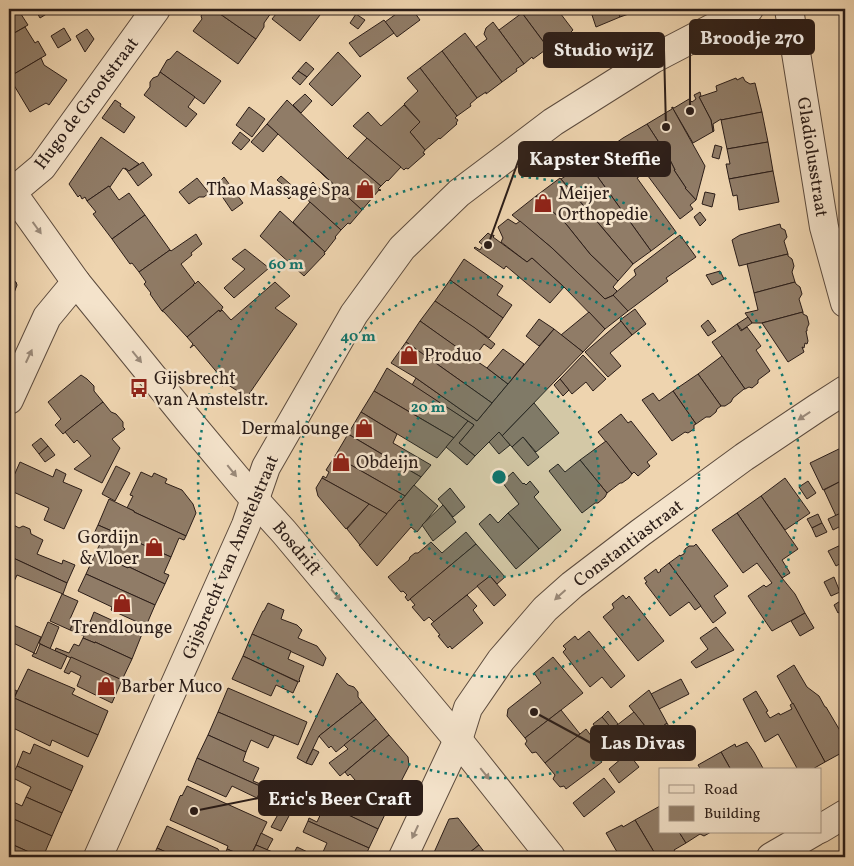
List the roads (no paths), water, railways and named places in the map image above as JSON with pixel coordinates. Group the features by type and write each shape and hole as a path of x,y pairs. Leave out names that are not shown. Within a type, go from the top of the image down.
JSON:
{"street":[{"name":"Hugo de Grootstraat","path":"10,191 42,167 156,9"},
{"name":"Gijsbrecht van Amstelstraat","path":"98,857 246,526 266,467 354,314 402,248 459,193 553,122 653,59 748,9"},
{"name":"Gladiolusstraat","path":"788,9 824,227 845,303"},
{"name":"Bosdrift","path":"10,191 76,282 254,499 284,532 458,740 551,857"},
{"path":"9,400 47,317 76,282"},
{"name":"Constantiastraat","path":"403,857 458,740 468,708 502,660 545,609 572,585 640,532 744,457 845,390"},
{"path":"822,828 845,814"},
{"path":"771,857 811,834"}],"place":[{"name":"Broodje 270","path":"690,111"},
{"name":"Studio wijZ","path":"666,127"},
{"name":"Thao Massage Spa","path":"365,189"},
{"name":"Meijer Orthopedie","path":"543,203"},
{"name":"Kapster Steffie","path":"488,245"},
{"name":"Produo","path":"409,355"},
{"name":"Gijsbrecht van Amstelstr.","path":"139,388"},
{"name":"Dermalounge","path":"364,428"},
{"name":"Obdeijn","path":"341,462"},
{"name":"Gordijn & Vloer","path":"154,547"},
{"name":"Trendlounge","path":"122,603"},
{"name":"Barber Muco","path":"106,686"},
{"name":"Las Divas","path":"534,712"},
{"name":"Eric's Beer Craft","path":"194,811"}]}
